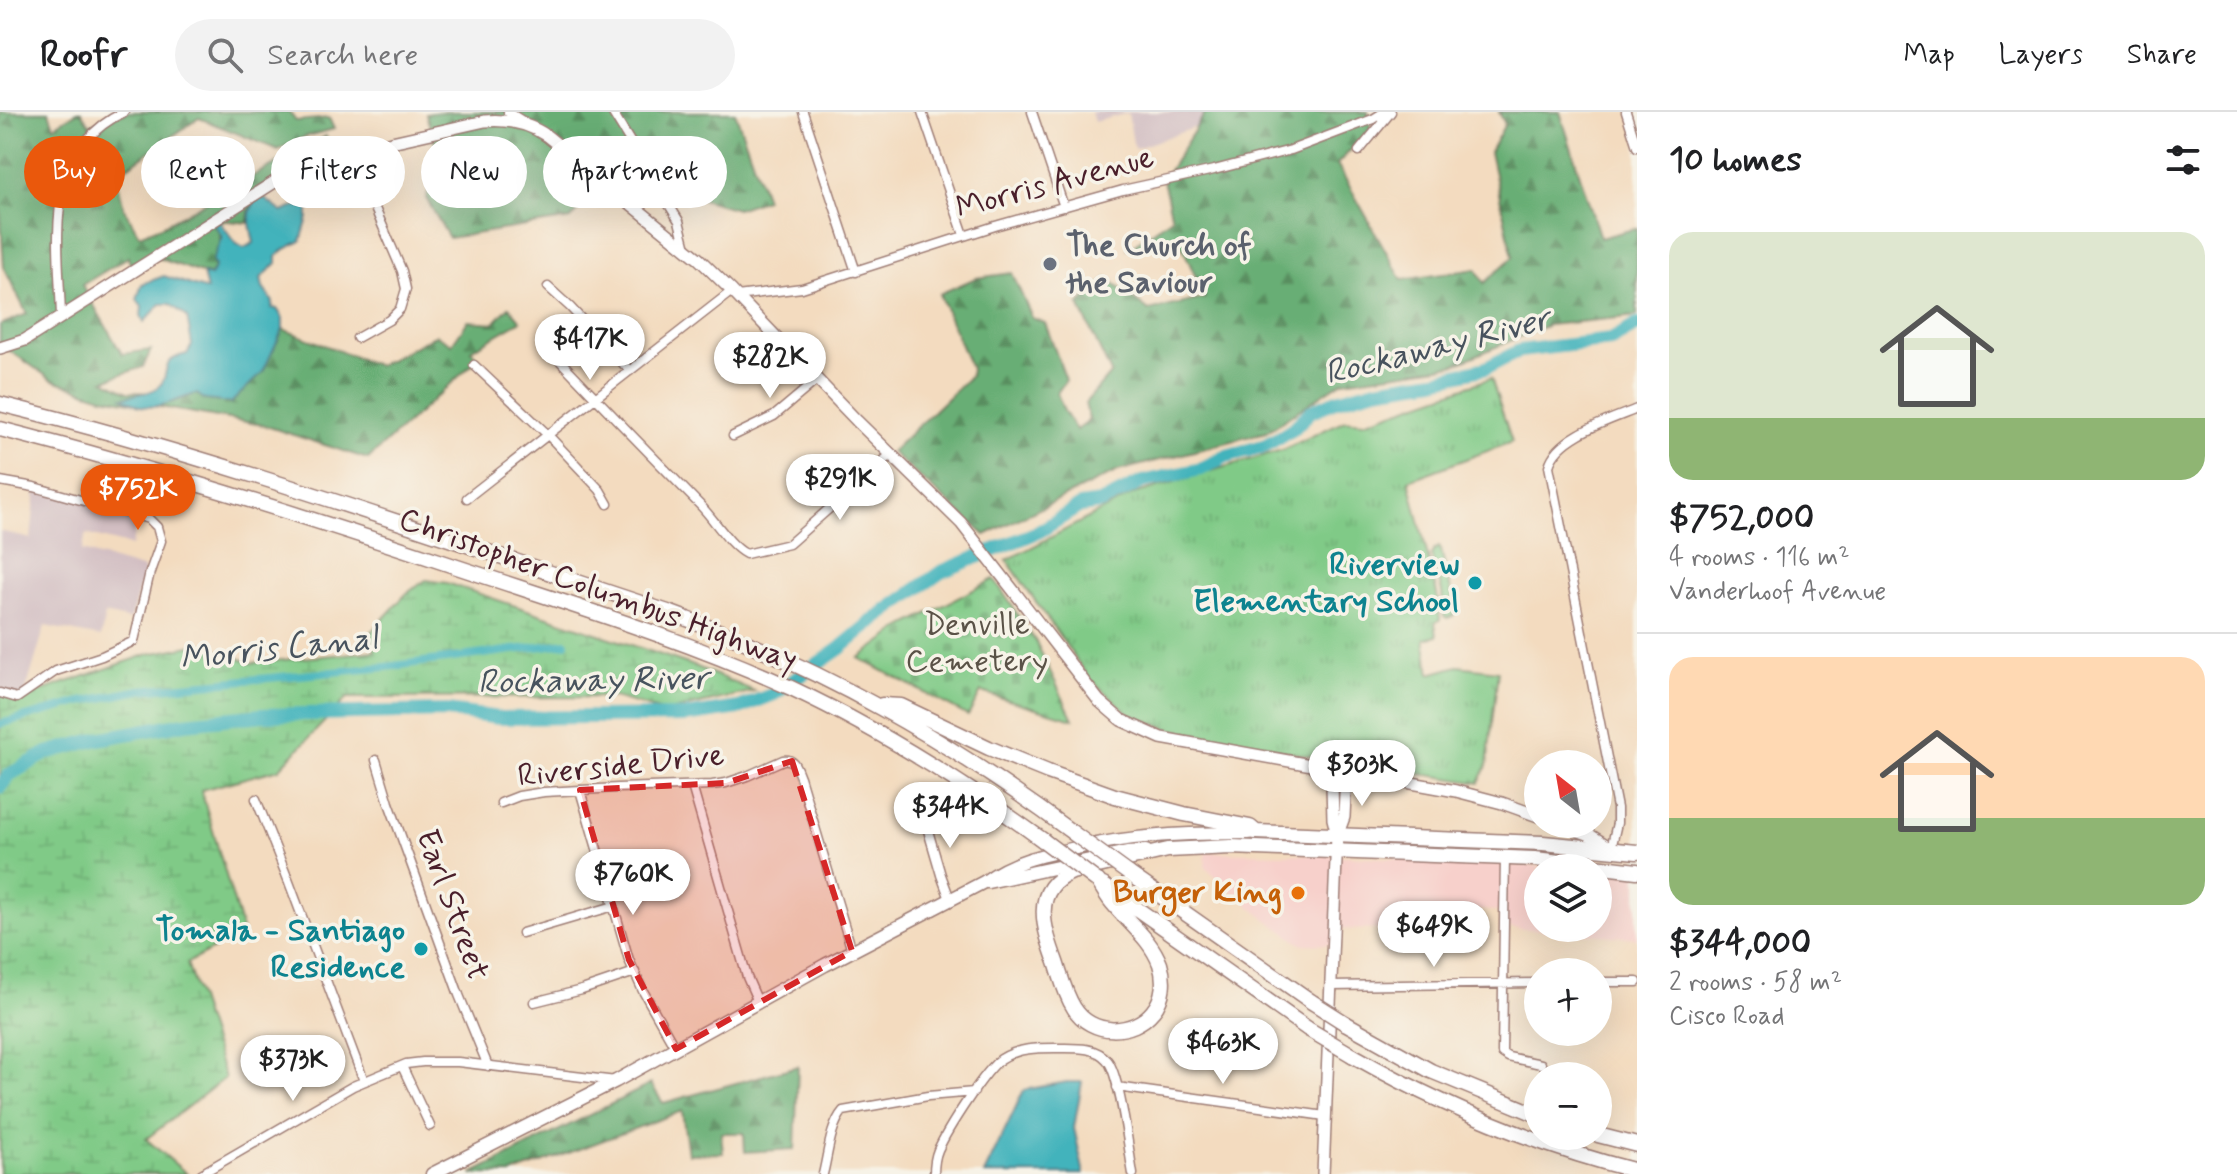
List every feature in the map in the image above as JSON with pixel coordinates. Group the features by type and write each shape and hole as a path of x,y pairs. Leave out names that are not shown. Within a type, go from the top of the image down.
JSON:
{"highway":[{"name":"Christopher Columbus Highway","path":"0,404 250,473 671,613 778,655 878,705 981,767 1345,1023 1431,1071 1524,1109"},
{"name":"Christopher Columbus Highway","path":"0,429 136,464 303,516 609,618 738,665 802,693 956,779 1308,1029 1395,1080 1463,1112 1548,1144 1637,1171"},
{"path":"878,705 901,706 989,748 1115,796 1250,827 1256,832 1337,843 1573,862 1637,871"},
{"path":"1097,880 1112,904 1153,949 1162,971 1163,988 1158,1004 1142,1020 1123,1029 1110,1030 1085,1020 1073,1006 1046,934 1043,915 1046,897 1053,884 1072,872 1168,850 1337,843 1532,843 1637,852"},
{"path":"1612,1139 1637,1145"}],"main road":[{"path":"432,1174 676,1049 984,882 1002,869 1039,855 1111,840 1161,834 1256,832"},
{"path":"984,882 1127,852 1168,850"}],"street":[{"path":"61,317 59,211 63,182 83,144 104,124 124,112"},
{"path":"508,112 547,136 703,263 735,293 857,421 961,523 1081,680 1121,720 1161,738 1483,797 1524,811"},
{"path":"612,112 679,221 686,249"},
{"path":"803,112 856,272"},
{"path":"922,112 964,235"},
{"path":"1032,112 1064,207"},
{"name":"Morris Avenue","path":"735,293 802,288 964,235 1137,186 1291,150 1384,112"},
{"path":"1359,151 1391,112"},
{"path":"1626,112 1637,147"},
{"path":"405,139 485,121 511,121 532,127"},
{"path":"0,348 25,340 271,184"},
{"path":"357,338 389,320 403,304 406,289 402,271 375,208"},
{"path":"548,287 630,371"},
{"path":"467,498 735,293"},
{"path":"549,349 746,554 789,544 891,454"},
{"path":"474,365 548,435 600,490 608,504"},
{"path":"733,436 774,416 818,379"},
{"path":"1594,838 1611,849 1617,808 1549,462 1553,453 1567,442 1637,409"},
{"path":"0,481 34,487 149,519 157,527 161,541 150,572 134,641 56,671 17,698 0,693"},
{"name":"Earl Street","path":"376,760 459,995 488,1066"},
{"name":"Riverside Drive","path":"501,803 519,796 580,790 726,783 777,762 790,760 800,777 852,951"},
{"path":"1314,767 1327,776 1332,785 1337,843 1323,1174"},
{"path":"1332,785 1346,772"},
{"path":"1337,843 1344,817 1346,772"},
{"path":"692,786 747,977 758,1002"},
{"path":"580,790 635,972 676,1049"},
{"path":"256,799 364,1081"},
{"path":"922,810 950,899"},
{"path":"1505,857 1502,1053 1532,1062"},
{"path":"522,933 614,906"},
{"path":"534,1002 635,972"},
{"path":"1612,982 1637,982"},
{"path":"1331,986 1524,983"},
{"path":"934,1174 938,1151 988,1071 1001,1059 1021,1050 1073,1048 1094,1051 1111,1064 1133,1174"},
{"path":"201,1174 364,1081 402,1066 423,1062 488,1066 616,1081"},
{"path":"402,1066 430,1126"},
{"path":"1117,1087 1325,1116"},
{"path":"823,1174 843,1111 928,1096 974,1092"}],"highlighted area":[{"path":"792,761 852,951 676,1049 629,960 580,790 726,783"}],"shaded area":[{"path":"1091,112 1206,112 1196,127 1134,149 1128,113 1094,122"},
{"path":"36,488 140,515 131,546 86,534 82,551 145,569 130,620 105,614 101,637 45,626 24,697 0,695 0,531 31,539"},
{"path":"1206,852 1524,865 1524,929 1502,927 1500,911 1440,909 1439,931 1336,929 1335,945 1301,944 1255,911 1205,867"},
{"path":"1612,871 1637,874 1637,938 1612,936"}],"green space":[{"path":"0,112 49,112 54,126 77,112 81,112 90,125 126,112 289,112 296,121 329,118 334,129 308,136 271,136 271,147 255,141 255,136 243,136 199,118 173,136 141,136 141,158 125,170 125,136 24,136 24,208 124,208 139,235 195,208 250,208 248,223 218,220 220,248 210,276 152,256 130,264 128,257 82,285 122,354 151,350 143,367 104,380 128,392 160,393 270,324 378,366 436,335 452,344 468,321 494,323 509,307 521,321 471,350 478,359 368,459 263,425 103,397 51,379 0,344 0,325 27,314 4,268"},
{"path":"735,112 766,199 737,209 727,206 727,136 543,136 543,208 580,208 571,219 449,238 432,208 527,208 527,136 433,136 426,114"},
{"path":"1206,112 1368,112 1371,129 1337,164 1402,280 1476,269 1484,283 1513,257 1490,152 1505,124 1499,112 1560,112 1600,238 1637,228 1637,316 1548,325 1453,365 1343,381 1266,432 1118,471 985,535 891,452 970,376 971,369 939,294 976,278 1012,273 1032,318 1045,323 1066,380 1057,393 1076,430 1089,420 1085,403 1111,373 1079,305 1107,278 1149,311 1205,298 1182,246 1129,248 1172,218 1163,180"},
{"path":"271,166 271,183 255,201 255,175"},
{"path":"1491,378 1512,442 1409,480 1437,594 1440,619 1435,623 1437,636 1424,639 1430,674 1458,666 1498,671 1487,766 1479,783 1325,759 1169,729 1129,714 1089,678 1007,560 1134,494 1285,449 1345,420 1364,422"},
{"path":"1439,547 1456,611 1447,618 1444,616 1442,592 1431,555"},
{"name":"Denville Cemetery","path":"994,579 1036,642 1073,719 981,692 968,716 859,658 902,627"},
{"path":"426,580 447,583 697,667 754,691 666,712 614,697 347,698 279,769 201,790 243,933 187,963 225,1078 146,1139 187,1174 0,1174 0,695 24,697 149,654 201,644 251,663 375,651 371,632 407,593"},
{"path":"798,1066 795,1149 745,1152 744,1133 721,1133 723,1153 688,1154 682,1111 512,1174 472,1174 651,1084 663,1103"}],"water":[{"path":"260,195 271,204 271,208 282,212 292,208 308,208 301,241 277,256 277,263 261,278 263,288 273,302 272,308 277,309 283,318 283,329 263,372 231,403 205,400 197,394 147,407 123,397 155,389 164,379 171,361 187,354 192,345 187,317 170,304 161,304 144,322 142,307 137,300 142,284 164,276 207,290 203,274 210,276 215,266 212,261 222,236 214,225 218,220 237,244 244,248 254,243 250,213 255,208 255,201"},
{"path":"1082,1082 1074,1128 1084,1174 984,1174 1024,1090"}],"waterway":[{"name":"Rockaway River","path":"0,787 9,775 47,753 98,739 185,723 262,715 447,711 499,718 685,716 739,708 774,694 941,572 1040,531 1080,506 1100,503 1142,482 1201,469 1226,456 1264,446 1292,430 1310,412 1337,400 1376,389 1486,368 1519,351 1611,340 1637,325"},
{"name":"Morris Canal","path":"0,724 140,690 386,667 566,643"}],"place":[{"name":"The Church of the Saviour","path":"1050,264"},
{"name":"Riverview Elementary School","path":"1475,583"},
{"name":"Burger King","path":"1298,893"},
{"name":"Tomala - Santiago Residence","path":"421,949"}]}
